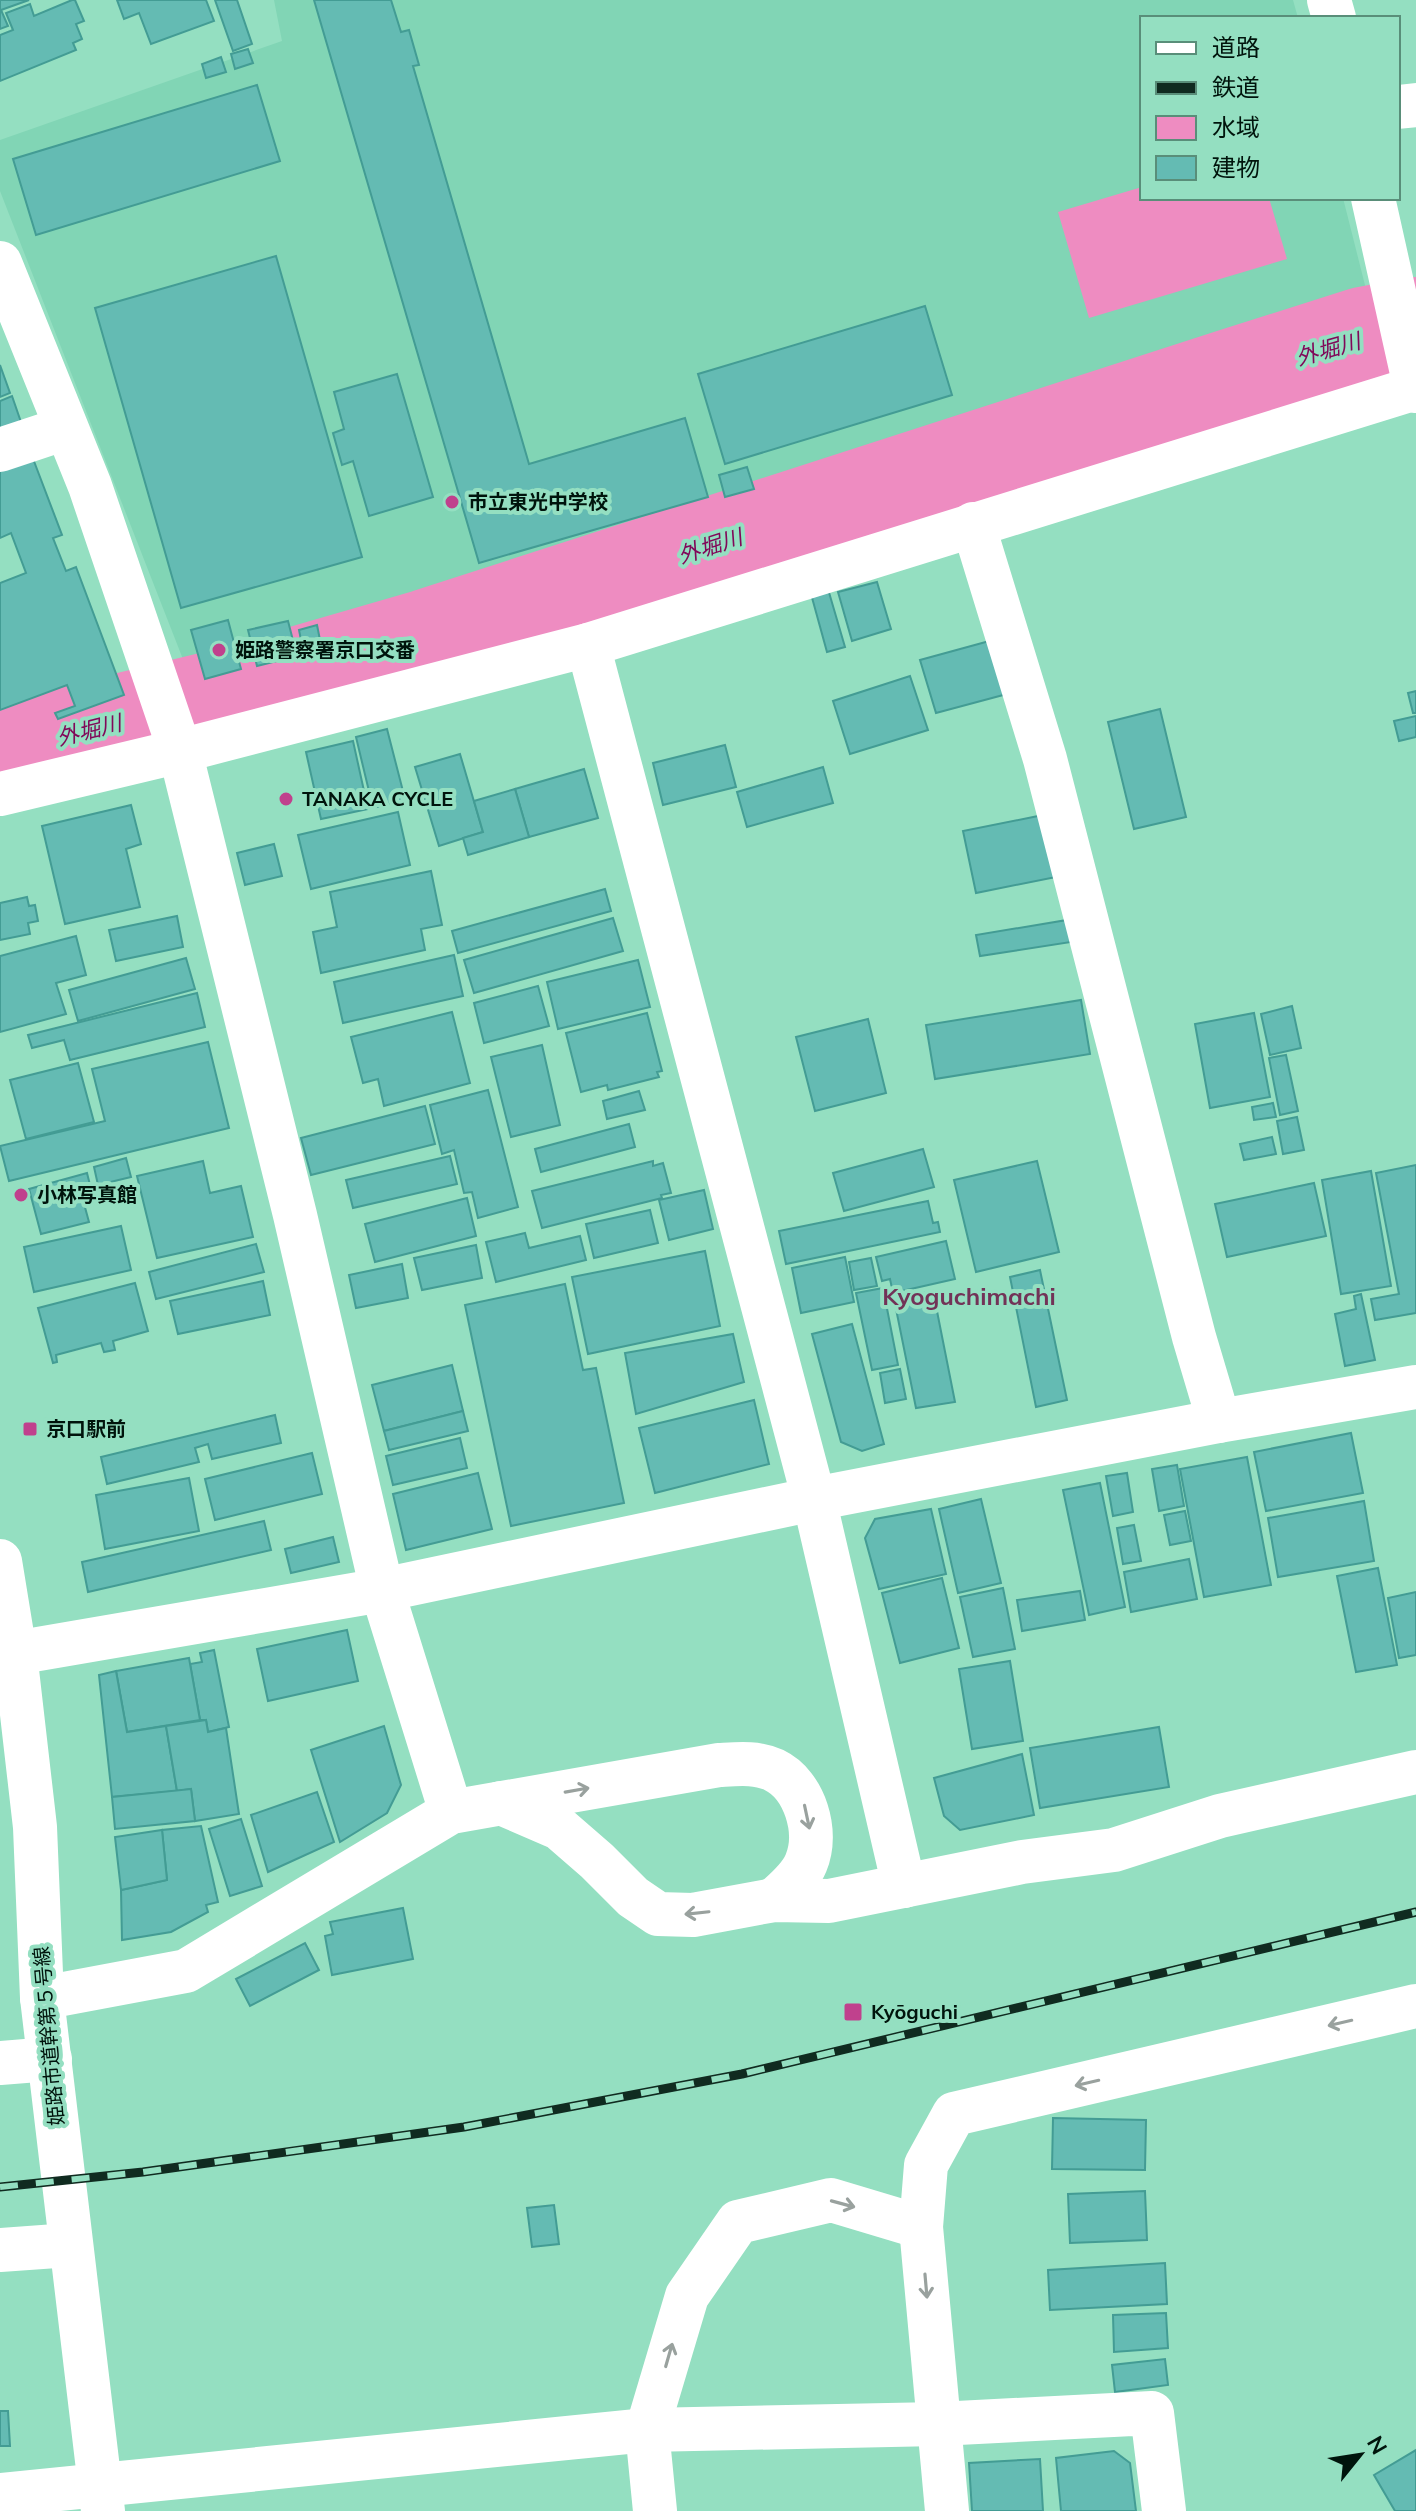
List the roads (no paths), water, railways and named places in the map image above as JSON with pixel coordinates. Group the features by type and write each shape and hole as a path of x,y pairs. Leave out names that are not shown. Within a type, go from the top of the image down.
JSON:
{"street":[{"path":"0,794 180,751 588,645 1416,389 1373,200"},
{"path":"0,263 90,486 180,751 295,1215 382,1590 451,1812"},
{"path":"0,450 66,428"},
{"path":"973,524 1045,759 1186,1307 1219,1421"},
{"path":"588,645 814,1499 904,1886"},
{"path":"15,1653 382,1590 814,1499 1219,1421 1416,1387"},
{"name":"姫路市道幹第５号線","path":"0,1561 15,1653 35,1827 42,1998 102,2499"},
{"path":"42,1998 186,1971 451,1812 719,1765 758,1764 775,1770 788,1779 801,1797 809,1819 810,1844 806,1862 791,1885 774,1900"},
{"path":"501,1803 559,1828 633,1897 658,1914 693,1915 774,1900 829,1901 1022,1862 1114,1850 1220,1816 1416,1772"},
{"path":"947,2511 921,2227 926,2165 954,2114 1416,2006"},
{"path":"0,2063 50,2059"},
{"path":"655,2511 647,2430 687,2296 738,2222 831,2200 921,2227"},
{"path":"0,2250 70,2245"},
{"path":"0,2495 102,2499 647,2430 938,2424 1152,2413 1164,2511"}],"water":[{"path":"1140,188 1140,200 1270,200 1287,259 1089,318 1058,212"}],"waterway":[{"name":"外堀川","path":"0,751 214,699 427,637 1363,335 1416,325"}],"railway":[{"path":"0,2187 143,2172 464,2127 742,2074 1416,1912"}],"place":[{"name":"市立東光中学校","path":"452,502"},
{"name":"姫路警察署京口交番","path":"219,650"},
{"name":"TANAKA CYCLE","path":"286,799"},
{"name":"小林写真館","path":"21,1195"},
{"name":"京口駅前","path":"30,1429"},
{"name":"Kyōguchi","path":"853,2012"}],"district":[{"name":"Kyoguchimachi","path":"969,1297"}]}
